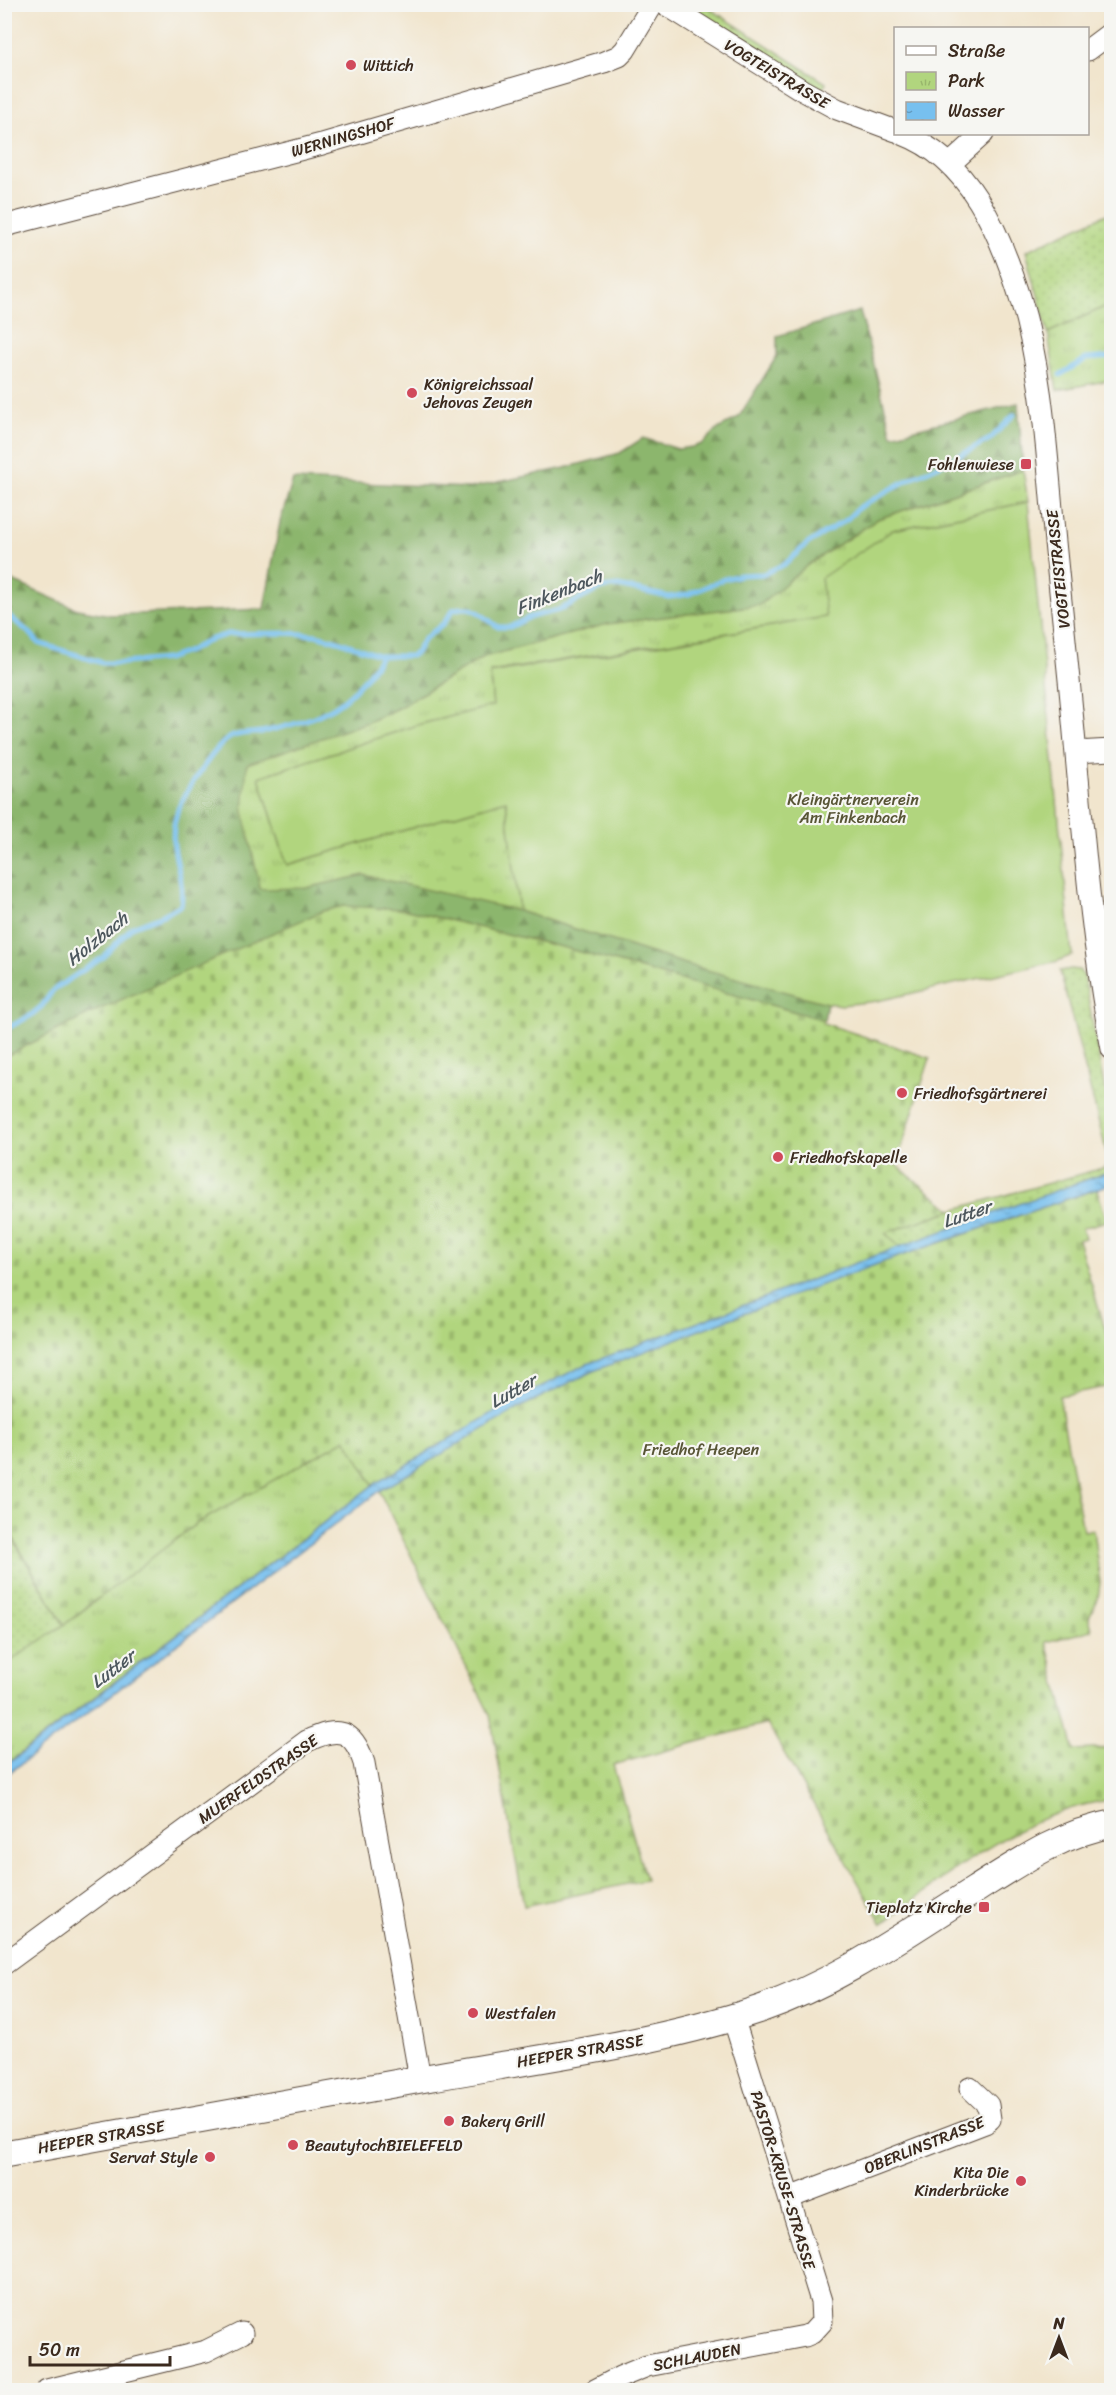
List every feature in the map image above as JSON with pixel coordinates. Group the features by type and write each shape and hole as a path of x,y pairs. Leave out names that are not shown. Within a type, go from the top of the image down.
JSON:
{"main road":[{"name":"HEEPER STRASSE","path":"4,2154 650,2038 733,2017 787,1998 835,1977 887,1947 1042,1849 1083,1831 1112,1824"}],"street":[{"name":"WERNINGSHOF","path":"4,226 322,144 604,62 619,56 625,50 653,4"},
{"name":"VOGTEISTRASSE","path":"665,4 802,90 837,109 894,130"},
{"path":"1089,49 1112,32"},
{"name":"VOGTEISTRASSE","path":"904,135 925,144 950,164 973,193 991,222 1020,297 1030,336 1046,445 1095,946 1112,1049"},
{"path":"950,164 982,135"},
{"path":"1076,752 1112,750"},
{"name":"MUERFELDSTRASSE","path":"4,1965 307,1741 321,1734 345,1734 354,1740 364,1763 420,2079"},
{"name":"PASTOR-KRUSE-STRASSE","path":"733,2017 823,2309 819,2328 805,2336"},
{"name":"OBERLINSTRASSE","path":"789,2198 985,2123 990,2119 988,2105 970,2088"},
{"path":"47,2391 206,2351 242,2333"},
{"name":"SCHLAUDEN","path":"595,2391 647,2366 805,2336"}],"green space":[{"path":"681,5 704,5 826,83 822,92"},
{"path":"1111,212 1111,304 1048,333 1026,251"},
{"path":"1111,304 1111,380 1057,390 1048,333"},
{"path":"860,311 892,435 1018,403 1023,470 878,519 809,564 760,605 608,624 484,657 398,708 368,722 247,765 306,888 364,875 512,909 689,965 827,1003 824,1020 565,948 402,909 100,1009 5,1057 4,534 10,580 77,609 110,615 264,609 280,522 293,480 470,488 565,468 620,453 643,438 678,449 692,447 702,444 718,429 739,417 777,356 777,336"},
{"path":"1023,470 1028,502 893,530 826,617 490,672 493,706 421,724 259,777 287,865 506,800 519,911 364,875 306,888 260,889 243,808 247,764 368,722 398,708 484,657 608,624 760,605 809,564 878,519"},
{"name":"Kleingärtnerverein Am Finkenbach","path":"1028,502 1072,955 1058,961 877,1001 842,1005 827,1003 689,965 519,911 506,800 287,865 259,777 421,724 493,706 490,673 826,617 821,578 893,530"},
{"name":"Friedhof Heepen","path":"344,906 402,909 565,948 824,1020 823,1023 930,1058 896,1165 952,1210 885,1233 907,1254 1097,1189 1107,1221 1082,1228 1085,1238 1078,1240 1111,1348 1111,1386 1059,1396 1083,1531 1093,1530 1100,1582 1098,1599 1089,1617 1092,1630 1046,1642 1074,1750 1111,1748 1111,1800 1079,1806 1018,1830 961,1865 882,1924 767,1723 613,1765 646,1880 524,1906 490,1715 379,1491 373,1485 97,1599 64,1625 5,1524 4,1057 100,1009 323,911"},
{"path":"1079,970 1084,976 1111,1113 1111,1171 899,1248 884,1233 952,1210 1110,1166 1060,971"},
{"path":"346,1439 373,1485 5,1765 5,1665 64,1625 196,1524"},
{"path":"4,1524 64,1625 5,1665 4,1665"}],"water":[{"path":"1111,1171 1111,1184 886,1261 705,1328 591,1372 519,1408 379,1491 5,1776 5,1766 373,1485 514,1400 587,1364 893,1249"}],"waterway":[{"name":"Finkenbach","path":"1060,375 1086,359 1112,357"},
{"name":"Finkenbach","path":"4,612 32,635 38,643 103,663 167,659 228,634 316,635 381,656 411,656 416,653 424,639 444,623 453,610 460,608 469,608 478,612 498,627 510,627 530,617 559,610 602,588 618,586 669,597 689,594 724,579 740,575 763,574 785,564 807,544 847,519 858,508 911,478 990,439 1014,415"},
{"name":"Holzbach","path":"4,1030 30,1016 42,1006 53,990 102,958 132,927 181,905 181,881 173,836 174,823 181,803 193,782 225,741 235,735 263,732 304,721 334,707 358,687 381,656"}],"place":[{"name":"Wittich","path":"351,65"},
{"name":"Königreichssaal Jehovas Zeugen","path":"412,393"},
{"name":"Fohlenwiese","path":"1026,464"},
{"name":"Friedhofsgärtnerei","path":"902,1093"},
{"name":"Friedhofskapelle","path":"778,1157"},
{"name":"Tieplatz Kirche","path":"984,1907"},
{"name":"Westfalen","path":"473,2013"},
{"name":"Bakery Grill","path":"449,2121"},
{"name":"BeautytochBIELEFELD","path":"293,2145"},
{"name":"Servat Style","path":"210,2157"},
{"name":"Kita Die Kinderbrücke","path":"1021,2181"}],"water label":[{"name":"Lutter","path":"967,1214"},
{"name":"Lutter","path":"513,1391"},
{"name":"Lutter","path":"113,1669"}]}
